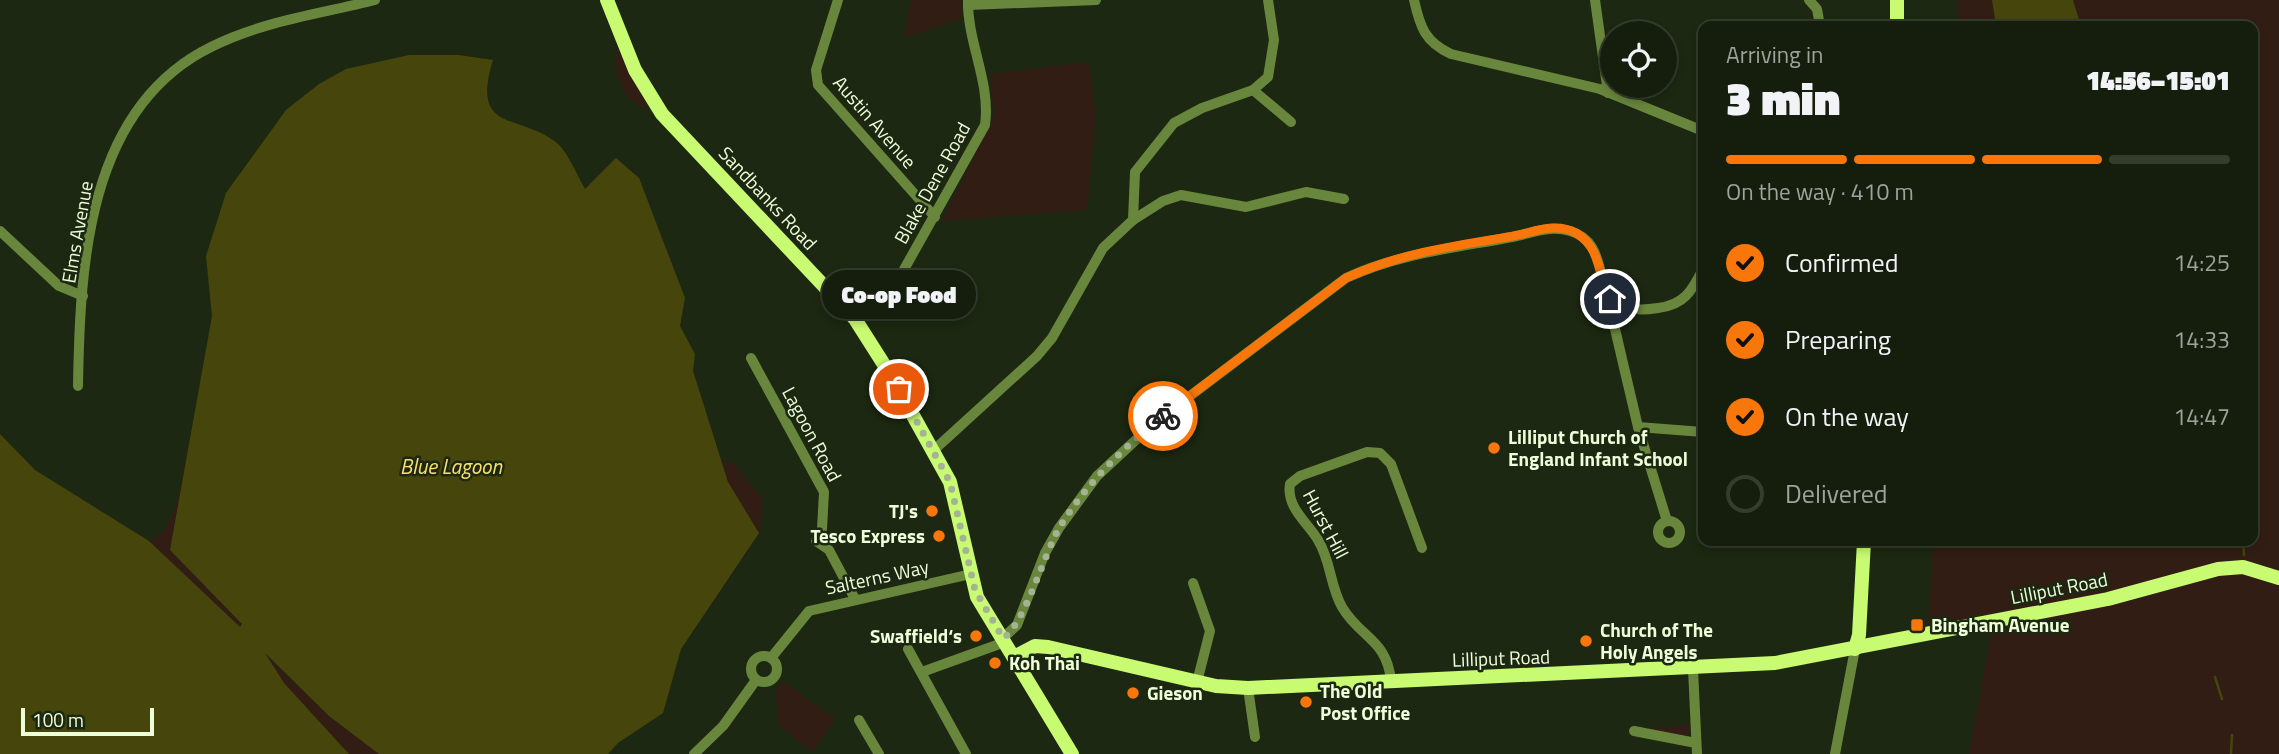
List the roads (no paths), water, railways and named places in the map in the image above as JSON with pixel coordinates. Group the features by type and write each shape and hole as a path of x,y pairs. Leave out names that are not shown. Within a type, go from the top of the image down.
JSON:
{"street":[{"name":"Elms Avenue","path":"78,386 83,296 96,204 109,161 130,118 156,86 181,64 212,46 288,20 375,0"},
{"name":"Sandbanks Road","path":"607,0 635,70 662,114 855,319 935,449 957,503 971,574 981,604 1072,754"},
{"name":"Austin Avenue","path":"838,0 816,69 818,85 935,217"},
{"path":"968,3 1096,0"},
{"path":"1133,220 1135,172 1174,123 1202,108 1253,90 1268,77 1272,67 1274,40 1268,0"},
{"path":"1414,0 1421,29 1434,46 1462,58 1600,91"},
{"path":"1595,0 1600,36"},
{"path":"1809,0 1817,9 1819,21"},
{"path":"1897,0 1897,21"},
{"name":"Blake Dene Road","path":"855,319 893,287 985,125 987,105 968,20 968,3"},
{"path":"1253,90 1291,122"},
{"path":"1620,98 1698,129"},
{"path":"935,449 1037,356 1052,338 1103,248 1133,220 1163,201 1181,195 1246,207 1306,192 1344,199"},
{"path":"922,672 1004,640 1017,625 1045,553 1059,527 1097,476 1153,424 1346,278 1370,267 1429,250 1555,228 1576,233 1587,243 1599,264 1608,294 1615,304 1636,310 1674,306 1688,296 1698,278"},
{"path":"0,231 59,286 83,296"},
{"path":"1615,304 1611,312 1638,427 1667,521"},
{"name":"Lagoon Road","path":"751,358 820,480 825,504 822,529 816,541 829,550 855,599"},
{"path":"1638,427 1698,432"},
{"name":"Hurst Hill","path":"1391,681 1383,652 1342,607 1324,550 1293,505 1290,484 1300,476 1367,452 1380,453 1391,464 1422,548"},
{"path":"1835,754 1859,635 1864,546"},
{"name":"Lilliput Road","path":"1014,657 1035,646 1048,647 1197,682 1248,688 1693,669 1775,663 1855,649 2108,599 2218,569 2243,567 2279,578"},
{"name":"Salterns Way","path":"771,658 809,611 971,574"},
{"path":"1193,583 1210,631 1197,682"},
{"path":"908,649 966,754"},
{"name":"Salterns Way","path":"762,656 771,658 777,668 774,677 765,682 756,680 751,671 752,663 762,656"},
{"path":"1634,731 1696,748 1693,669"},
{"name":"Salterns Way","path":"694,754 723,726 756,680"},
{"path":"1248,688 1255,737"},
{"path":"859,720 879,754"}],"water":[{"path":"1992,0 2073,0 2079,21 1995,21"},
{"name":"Blue Lagoon","path":"409,55 459,55 493,60 488,100 493,111 557,143 585,189 616,158 639,178 685,298 680,326 695,354 693,371 728,482 759,533 681,649 663,713 618,743 608,754 379,754 329,716 265,653 284,683 349,754 0,754 0,434 35,470 149,541 240,627 242,624 170,550 212,316 206,256 226,193 286,110 319,84 346,69"}],"waterway":[{"path":"2243,546 2244,555"},
{"path":"2215,677 2222,699"},
{"path":"2231,754 2232,735"}],"place":[{"name":"Co-op Food","path":"899,389"},
{"name":"Lilliput Church of England Infant School","path":"1494,448"},
{"name":"TJ's","path":"932,511"},
{"name":"Tesco Express","path":"939,536"},
{"name":"Bingham Avenue","path":"1917,625"},
{"name":"Swaffield‘s","path":"976,636"},
{"name":"Church of The Holy Angels","path":"1586,641"},
{"name":"Koh Thai","path":"995,663"},
{"name":"Gieson","path":"1133,693"},
{"name":"The Old Post Office","path":"1306,702"}]}
